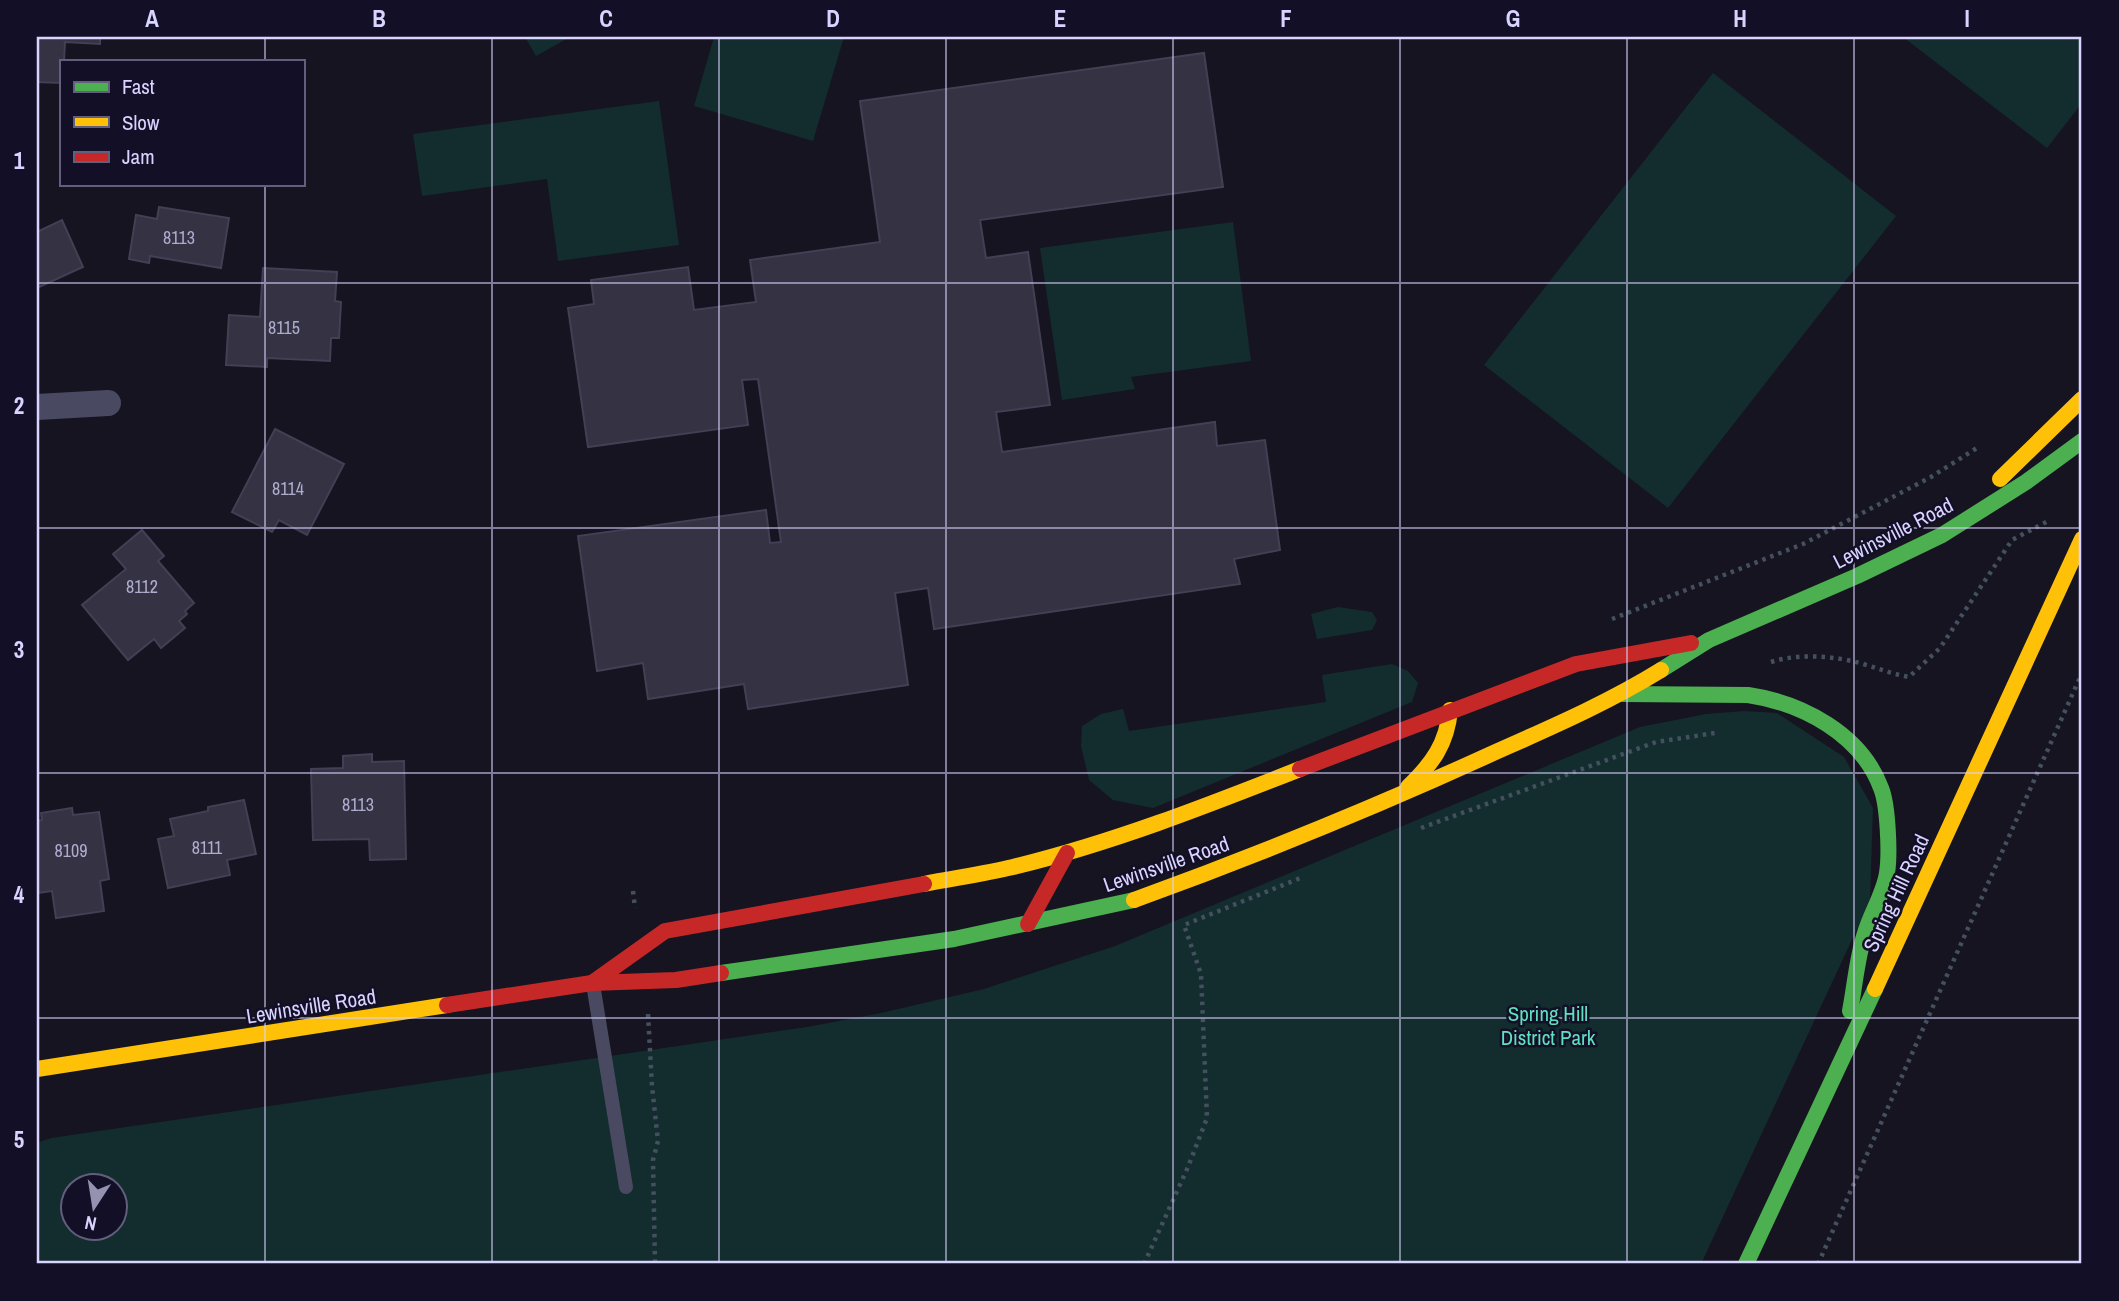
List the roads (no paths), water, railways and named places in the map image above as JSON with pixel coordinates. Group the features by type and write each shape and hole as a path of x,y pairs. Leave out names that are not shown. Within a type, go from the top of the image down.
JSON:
{"main road":[{"path":"1942,535 2082,399"},
{"name":"Lewinsville Road","path":"37,1069 592,983 703,976 954,939 1128,902 1216,870 1397,797 1623,694 1709,640 1857,576 1942,535 2026,482 2082,441"},
{"name":"Spring Hill Road","path":"1746,1264 2082,538"},
{"name":"Lewinsville Road","path":"592,983 665,931 1011,868 1067,853 1172,819 1450,709 1576,664 1709,640"},
{"path":"1623,694 1748,695 1768,698 1807,712 1838,732 1864,757 1882,789 1887,826 1886,874 1864,935 1840,1065"},
{"path":"1397,797 1437,757 1450,729 1450,709"},
{"path":"1028,925 1067,853"}],"street":[{"path":"37,407 108,403"}],"lane":[{"path":"592,983 626,1187"}],"park label":[{"name":"Spring Hill District Park","path":"1548,1025"}]}
